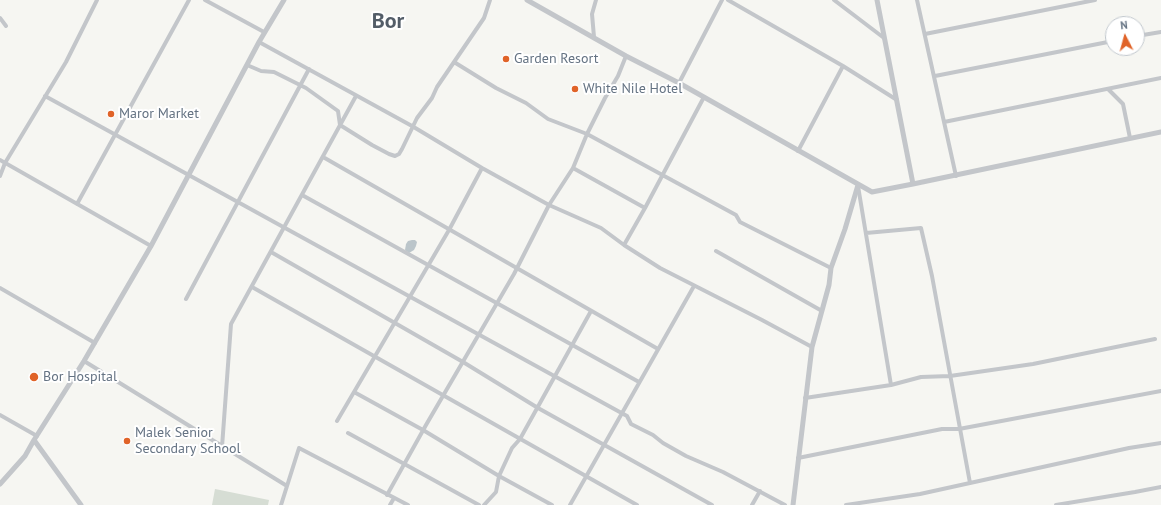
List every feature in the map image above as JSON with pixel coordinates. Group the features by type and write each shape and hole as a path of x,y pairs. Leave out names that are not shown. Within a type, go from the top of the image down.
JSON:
{"street":[{"path":"0,176 5,163 66,62 97,0"},
{"path":"77,204 189,0"},
{"path":"0,484 25,456 95,343 151,246 264,32 284,0"},
{"path":"340,125 389,154 395,156 399,154 422,109 432,98 437,87 484,18 490,0"},
{"path":"527,0 626,56 679,83 872,192 956,176 1161,132"},
{"path":"594,37 592,14 596,0"},
{"path":"679,83 722,0"},
{"path":"728,0 843,66 897,100"},
{"path":"834,0 884,38"},
{"path":"877,0 913,184"},
{"path":"917,0 956,176"},
{"path":"925,34 1094,0"},
{"path":"207,1 264,32"},
{"path":"0,18 6,26"},
{"path":"1145,35 1161,32"},
{"path":"259,42 412,126 482,168 549,205 593,223 660,268 812,347"},
{"path":"934,76 1105,43"},
{"path":"387,495 423,430 518,269 549,205 573,168 587,134 618,76 626,56"},
{"path":"454,62 496,88 526,103 548,118 587,134 736,215 740,222 831,268"},
{"path":"247,65 261,71 274,72 301,85 338,111 340,116 340,125"},
{"path":"798,151 843,66"},
{"path":"186,300 309,70"},
{"path":"944,122 1161,78"},
{"path":"1108,89 1124,104 1130,138"},
{"path":"45,96 627,416 631,424 653,434 663,443 686,456 723,472 785,505"},
{"path":"222,446 231,324 356,96"},
{"path":"624,245 704,97"},
{"path":"322,157 658,349"},
{"path":"0,160 151,246"},
{"path":"336,421 449,230 482,168"},
{"path":"573,168 645,208"},
{"path":"858,185 891,385"},
{"path":"793,505 812,347 829,285 831,268 845,229 858,185"},
{"path":"302,195 639,382"},
{"path":"866,233 921,228 932,276 970,483"},
{"path":"716,251 822,311"},
{"path":"271,252 463,362 538,408 712,505"},
{"path":"570,505 694,286"},
{"path":"252,287 637,505"},
{"path":"0,288 95,343"},
{"path":"484,505 496,492 499,476 512,448 520,439 538,408 591,311"},
{"path":"805,398 891,385 920,377 950,376 1034,364 1155,339"},
{"path":"84,361 287,486"},
{"path":"798,458 942,429 959,429 1161,391"},
{"path":"354,392 552,505"},
{"path":"0,415 36,438 81,505"},
{"path":"348,433 478,505"},
{"path":"846,505 920,494 1161,442"},
{"path":"281,505 299,448 408,505"},
{"path":"1056,505 1161,487"},
{"path":"752,505 760,491"},
{"path":"390,505 394,498"},
{"path":"1085,505 1086,500"}],"shaded area":[{"path":"412,240 417,242 414,250 409,253 405,250 406,244 408,241"},
{"path":"215,489 269,500 268,505 212,505"}],"place":[{"name":"Garden Resort","path":"506,59"},
{"name":"White Nile Hotel","path":"575,89"},
{"name":"Maror Market","path":"111,114"},
{"name":"Bor Hospital","path":"34,377"},
{"name":"Malek Senior Secondary School","path":"127,441"}],"district":[{"name":"Bor","path":"388,22"}]}
